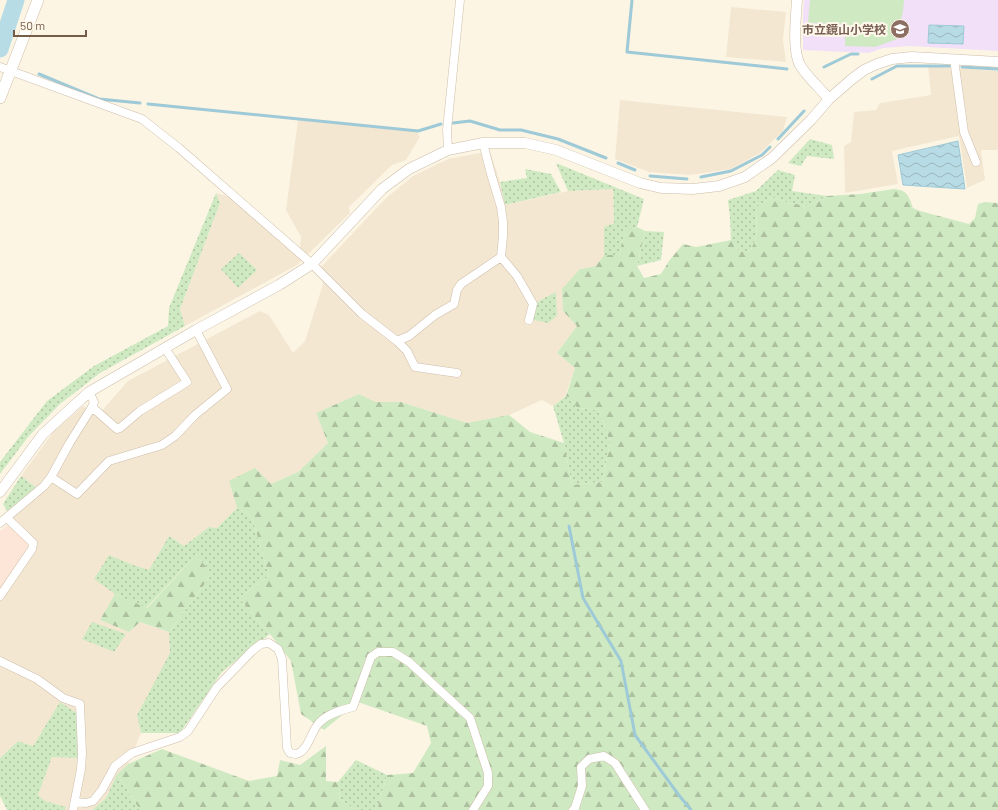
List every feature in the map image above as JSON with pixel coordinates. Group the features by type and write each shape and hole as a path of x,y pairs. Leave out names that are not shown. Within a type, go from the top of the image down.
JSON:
{"main road":[{"path":"0,98 6,69 38,0"}],"street":[{"path":"448,150 447,130 460,0"},
{"path":"798,0 796,13 796,54 800,65 829,99"},
{"path":"0,492 43,434 89,392 196,330 279,285 312,264 382,189 409,169 448,150 483,143 525,143 556,150 640,183 661,188 693,189 719,186 745,177 772,158 811,120 829,99 864,70 877,64 892,59 912,57 998,62"},
{"path":"954,59 964,132 976,162"},
{"path":"6,69 142,119 179,148 312,264 362,314 407,350 415,367 457,373"},
{"path":"483,143 501,207 503,222 501,257 517,276 533,304 529,320"},
{"path":"397,341 409,336 435,315 454,304 457,290 461,284 501,257"},
{"path":"51,477 77,494 109,461 162,445 175,436 195,415 227,390 196,330"},
{"path":"92,407 117,428 120,428 140,411 187,382 165,348"},
{"path":"0,523 44,486 51,477 92,407 94,402 89,392"},
{"path":"0,596 32,549 33,543 7,518"},
{"path":"0,662 37,679 63,698 80,704 82,754 81,770 74,806 93,802 102,790 115,766 132,754 180,737 188,731 217,687 252,651 261,644 270,643 278,649 282,659 287,748 290,753 297,754 304,750 317,724 343,709 353,707 371,657 378,652 393,652 409,662 470,718 488,773 488,786 474,810"},
{"path":"573,810 582,786 581,767 589,759 604,756 615,762 645,810"}],"shaded area":[{"name":"市立鏡山小学校","path":"804,0 998,0 998,51 910,46 883,48 869,53 803,50"},
{"path":"731,7 786,12 783,40 786,62 726,57"},
{"path":"928,66 998,71 998,150 981,150 985,180 967,188 959,136 892,151 898,184 845,193 844,146 851,142 854,112 876,110 880,103 931,95"},
{"path":"620,100 787,117 783,131 760,153 731,169 690,175 649,172 615,159"},
{"path":"298,120 417,132 420,137 406,160 392,165 349,207 350,213 297,265 185,326 180,309 220,203 216,193 227,196 295,254 300,248 301,237 286,210"},
{"path":"490,151 506,205 568,191 613,189 614,223 604,227 604,255 596,266 580,269 563,311 577,326 557,353 575,368 565,396 553,406 542,400 509,415 467,423 401,402 375,403 359,394 316,413 328,443 298,472 271,484 229,481 237,508 217,528 209,527 184,546 169,536 149,570 115,594 101,619 129,632 140,622 169,632 171,653 137,715 141,733 128,764 117,774 106,798 92,810 65,810 66,807 45,801 38,795 52,756 77,758 60,703 33,746 18,741 0,758 0,593 31,545 8,525 7,511 37,488 21,476 54,431 83,406 97,416 128,381 260,311 269,315 293,353 305,341 323,284 321,267 385,199 413,176 448,159"},
{"path":"8,525 31,545 0,593 0,531"}],"green space":[{"path":"810,0 904,0 897,39 875,47 845,46 845,24 808,23"},
{"path":"810,139 832,145 834,159 807,156 801,166 788,163"},
{"path":"556,163 644,199 637,227 625,232 619,255 604,255 604,227 614,223 613,189 568,191"},
{"path":"525,169 551,174 561,192 505,205 500,182 527,178"},
{"path":"778,170 795,175 792,191 827,196 808,206 789,203 771,197 757,207 756,238 750,252 738,250 731,240 728,200 756,191"},
{"path":"894,189 902,191 909,197 913,208 969,224 975,218 978,204 985,202 998,203 998,810 377,810 387,775 413,773 431,743 427,726 358,702 324,730 301,714 291,661 239,598 269,576 252,517 237,508 229,481 255,468 271,484 298,472 328,443 316,413 359,394 375,402 401,402 467,423 509,415 530,432 564,443 572,485 602,482 610,443 599,410 578,408 566,396 575,368 557,353 577,326 563,311 562,289 580,269 596,266 604,255 619,255 625,231 637,227 645,231 637,266 644,278 661,274 669,261 683,244 696,247 731,240 738,250 750,252 756,238 757,207 771,197 789,203 808,206 827,196 860,194"},
{"path":"216,193 220,203 180,309 185,326 100,373 60,404 28,437 0,474 0,462 47,401 94,366 168,326 169,308"},
{"path":"645,231 664,232 661,260 637,266"},
{"path":"239,253 257,270 238,288 221,269"},
{"path":"556,292 557,316 548,323 534,320 535,303"},
{"path":"566,396 578,408 599,410 610,443 602,482 572,485 564,443 553,406"},
{"path":"21,476 37,488 7,511 3,504"},
{"path":"237,508 252,517 269,576 239,598 270,634 222,672 180,733 141,733 137,715 170,653 169,632 212,574 196,555 146,608 115,594 94,579 109,555 149,570 169,536 184,546 209,527 217,528"},
{"path":"196,555 212,574 169,632 140,622 129,632 100,620 115,594 147,608"},
{"path":"92,622 126,634 114,652 82,639"},
{"path":"60,702 78,714 78,758 52,757 38,795 45,801 66,807 65,810 7,810 0,796 0,758 18,741 33,746"},
{"path":"326,746 326,781 338,782 340,799 355,810 140,810 117,774 128,764 162,749 249,781 277,776 280,760 300,765"},
{"path":"356,760 387,775 377,810 355,810 340,799 338,782"},
{"path":"117,774 140,810 92,810 106,798"}],"water":[{"path":"929,25 964,26 963,44 928,43"},
{"path":"958,141 965,189 903,185 898,155"}],"waterway":[{"path":"0,49 16,0"},
{"path":"632,0 627,52 787,69"},
{"path":"824,67 851,54 858,54"},
{"path":"872,79 897,66 950,66"},
{"path":"962,67 998,69"},
{"path":"39,74 99,99 140,103"},
{"path":"148,104 418,131 441,124"},
{"path":"778,139 804,111"},
{"path":"453,123 470,121 500,130 521,130 558,139 606,158"},
{"path":"701,177 731,171 762,155 770,147"},
{"path":"618,163 635,170"},
{"path":"650,176 687,179"},
{"path":"569,526 583,598 621,661 635,735 691,810"}],"place":[{"name":"市立鏡山小学校","path":"900,29"}]}
